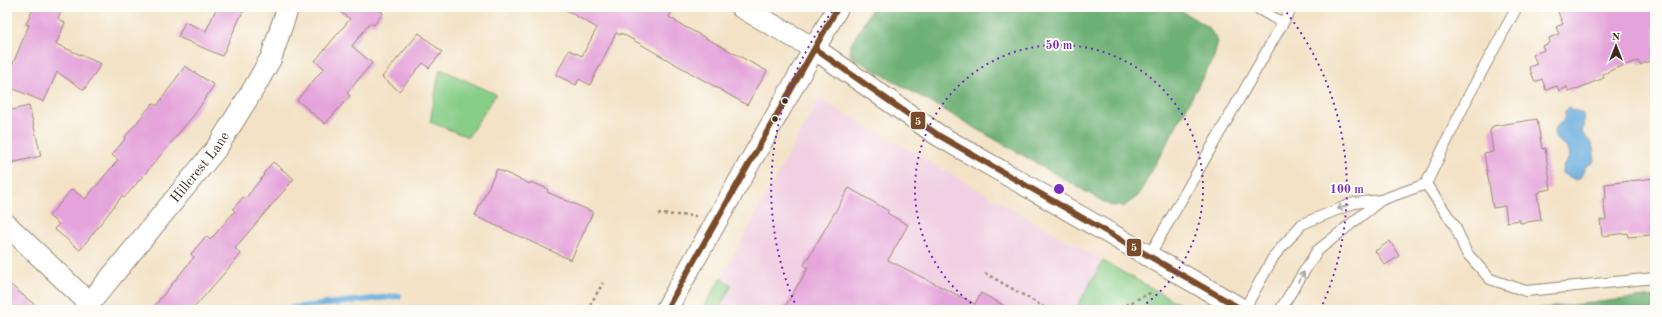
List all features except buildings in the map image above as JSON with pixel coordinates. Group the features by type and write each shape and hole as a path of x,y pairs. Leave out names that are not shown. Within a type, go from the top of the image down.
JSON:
{"street":[{"name":"Hillcrest Lane","path":"86,307 216,149 271,58 288,7"},
{"path":"740,7 815,49 938,135 1244,310"},
{"path":"666,310 838,7"},
{"path":"7,225 86,307"}],"lane":[{"path":"1255,7 1283,23"},
{"path":"1149,256 1292,7"},
{"path":"1244,310 1274,256 1302,224 1354,203 1380,200 1426,184 1469,95 1517,7"},
{"path":"1426,184 1455,226 1466,252 1490,279 1526,291 1655,278"},
{"path":"1280,310 1317,251 1380,200"}],"path":[{"path":"658,214 696,216"},
{"path":"985,273 1049,310"},
{"path":"587,310 603,283"},
{"path":"1109,310 1120,309 1152,292"},
{"path":"1074,310 1076,306 1090,310"}],"shaded area":[{"path":"819,99 1103,261 1075,310 718,310 732,285 721,278"}],"green space":[{"path":"873,7 1175,7 1208,27 1218,41 1214,57 1138,196 1123,207 1109,205 850,56 851,44"},
{"path":"440,69 496,94 468,137 430,122"},
{"path":"1103,261 1191,310 1075,310"},
{"path":"721,278 732,285 718,310 702,310"},
{"path":"1655,296 1655,310 1525,310"}],"water":[{"path":"1570,107 1572,110 1578,111 1583,115 1584,121 1582,133 1592,144 1595,159 1592,163 1586,166 1581,176 1576,180 1562,173 1570,153 1568,149 1557,139 1554,132 1555,128 1564,120 1565,111"}],"waterway":[{"path":"288,310 292,308 399,296"}],"transit line":[{"name":"5","path":"666,310 838,7"},
{"name":"5","path":"815,49 938,135 1243,310"}]}
